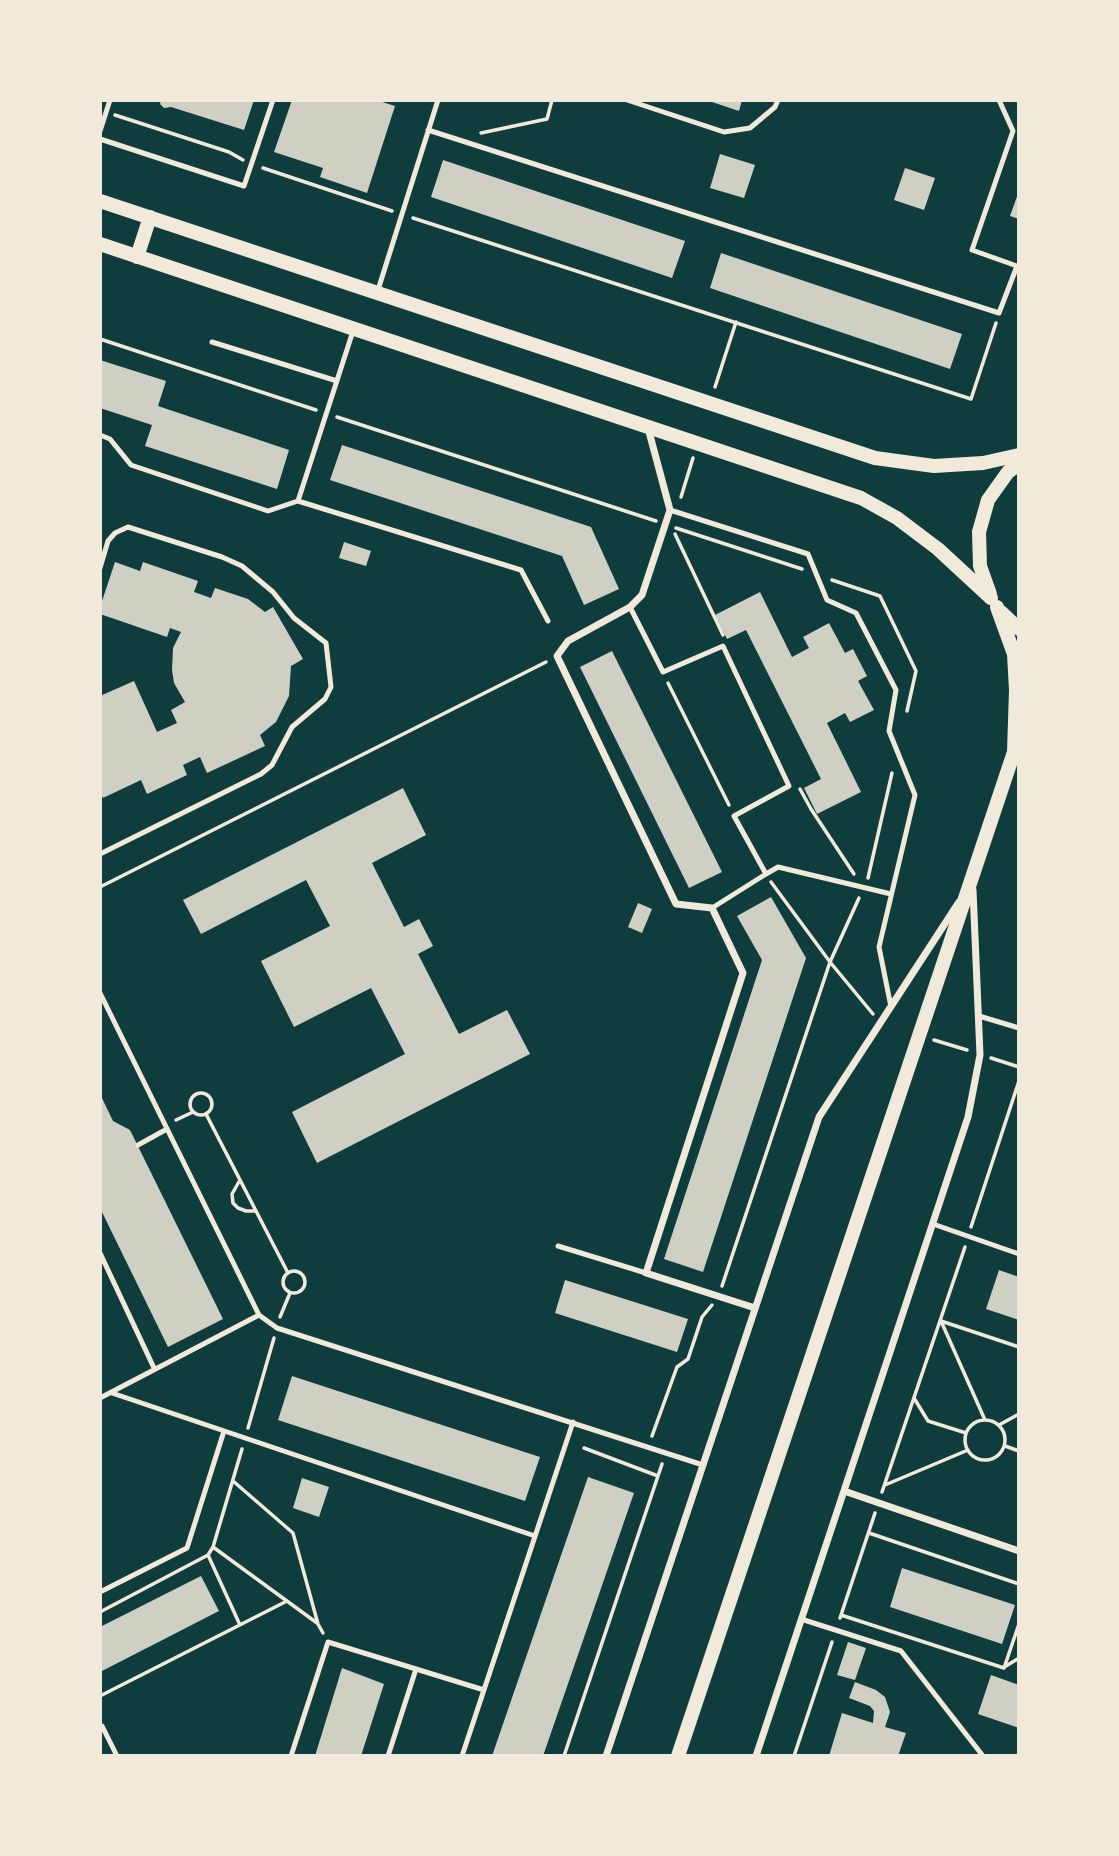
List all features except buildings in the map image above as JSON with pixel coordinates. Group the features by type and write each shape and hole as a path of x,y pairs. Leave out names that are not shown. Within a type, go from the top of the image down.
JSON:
{"main road":[{"path":"100,201 875,458 934,466 983,463 1019,456"},
{"path":"137,257 150,217"},
{"path":"100,244 860,498 897,518 928,541 1019,629"},
{"path":"678,1756 1017,748 1014,654 980,566 979,532 988,500 1008,472 1019,464"}],"street":[{"path":"648,427 673,511 665,524 642,595 630,607 568,641 557,656 676,904 712,908 743,973 646,1273 755,1308"},
{"path":"606,1756 819,1117 972,880"},
{"path":"756,1756 968,1117 980,1055 972,880"},
{"path":"844,1492 1019,1550"}],"lane":[{"path":"100,131 110,100"},
{"path":"100,139 244,186 272,100"},
{"path":"377,293 438,100"},
{"path":"627,100 724,132 750,128 775,107 778,100"},
{"path":"428,130 999,313 1017,266 972,250 1013,131 999,100"},
{"path":"298,501 354,329"},
{"path":"212,342 337,381"},
{"path":"100,436 110,439 131,465 255,507 268,511 298,501 521,570 548,621"},
{"path":"673,511 808,554 827,600 856,613 895,690 889,731 915,795 879,947 891,1007"},
{"path":"100,568 108,541 121,529 128,527 242,566 273,592 294,618 326,643 331,687 325,699 292,727 272,765 261,774 102,853 100,845"},
{"path":"630,607 663,672 723,646 789,786 734,816 766,874"},
{"path":"712,908 778,867 891,894"},
{"path":"100,993 259,1315 277,1328 703,1465"},
{"path":"979,1016 1019,1028"},
{"path":"138,1145 166,1127"},
{"path":"933,1224 1019,1254"},
{"path":"558,1246 646,1273"},
{"path":"100,1252 155,1368"},
{"path":"100,1398 259,1315"},
{"path":"112,1393 535,1536"},
{"path":"462,1756 573,1422"},
{"path":"100,1592 187,1548 224,1431"},
{"path":"801,1619 901,1651 983,1756"},
{"path":"291,1756 328,1642 484,1690"},
{"path":"388,1756 416,1669"},
{"path":"100,1727 102,1726 117,1756"}],"path":[{"path":"547,119 552,100"},
{"path":"106,112 229,152 251,164 971,399 999,313"},
{"path":"710,403 736,322"},
{"path":"100,340 665,524"},
{"path":"698,443 673,511 671,527 880,596 916,671 906,711"},
{"path":"100,887 557,656"},
{"path":"663,672 734,816"},
{"path":"564,1756 666,1452 651,1439 677,1367 688,1359 702,1317 718,1297 830,962 864,888 897,752"},
{"path":"766,874 830,962 881,1023"},
{"path":"920,1036 1019,1067"},
{"path":"201,1093 208,1096 212,1102 211,1109 206,1114 193,1112 190,1101 195,1095 201,1093"},
{"path":"166,1127 193,1112"},
{"path":"206,1114 288,1273"},
{"path":"240,1180 232,1194 233,1203 246,1211 256,1210"},
{"path":"299,1272 305,1281 302,1291 290,1293 285,1290 283,1283 288,1273 299,1272"},
{"path":"100,1612 208,1555 213,1547 277,1328 290,1293"},
{"path":"985,1420 941,1321 1019,1347"},
{"path":"914,1398 928,1421 966,1433"},
{"path":"999,1425 1019,1414"},
{"path":"985,1420 999,1425 1004,1434 1001,1452 990,1459 978,1458 968,1450 966,1433 974,1424 985,1420"},
{"path":"1004,1446 1019,1451"},
{"path":"583,1448 658,1476"},
{"path":"885,1485 968,1450"},
{"path":"233,1481 293,1533 318,1624 328,1642"},
{"path":"869,1533 1019,1584"},
{"path":"213,1547 318,1624"},
{"path":"208,1555 240,1625"},
{"path":"100,1696 287,1601"},
{"path":"841,1615 1004,1668"},
{"path":"1004,1668 1019,1624"},
{"path":"793,1756 836,1630"},
{"path":"1004,1668 1019,1658"}]}
